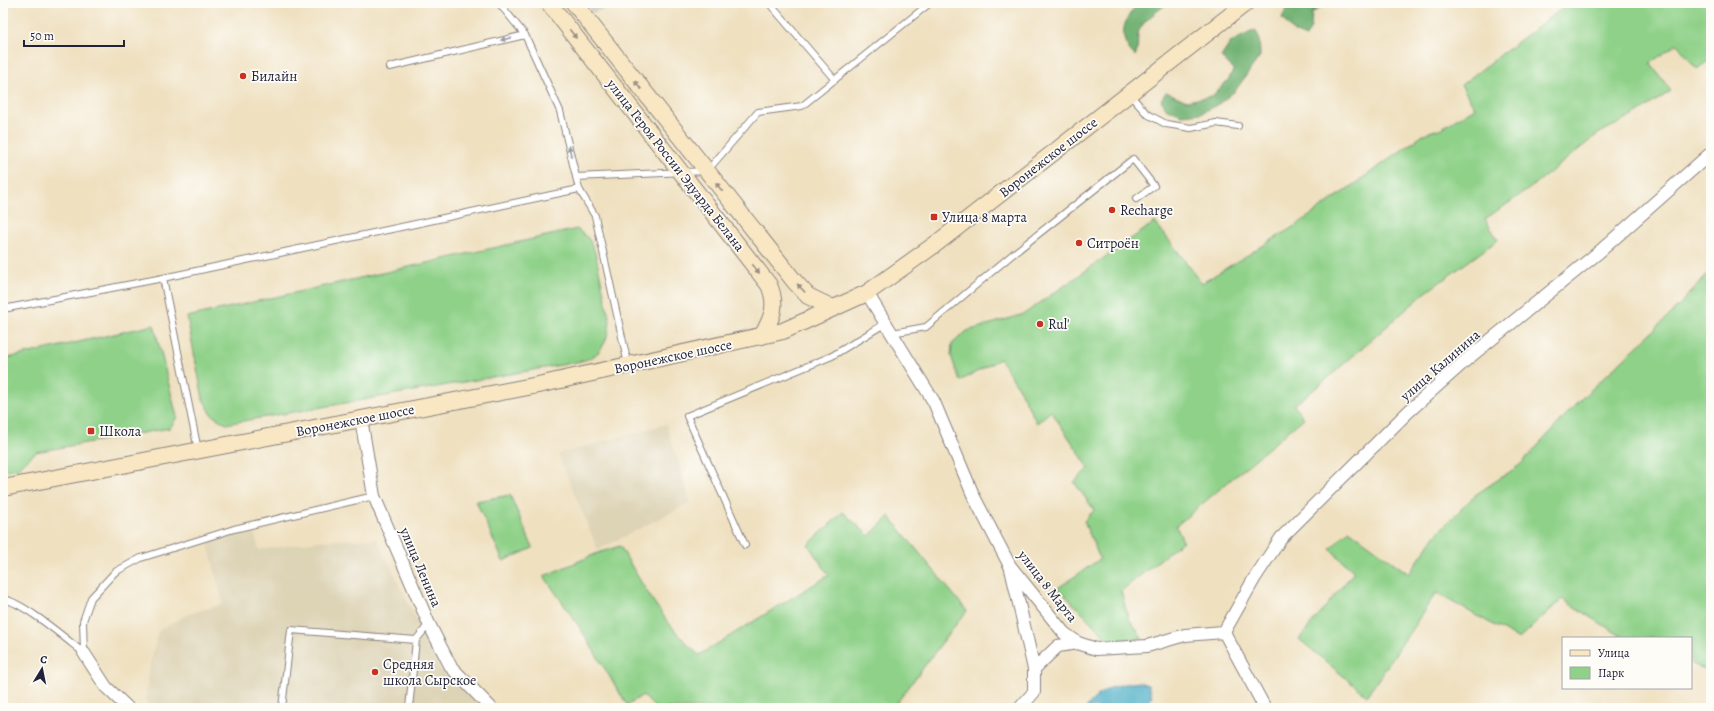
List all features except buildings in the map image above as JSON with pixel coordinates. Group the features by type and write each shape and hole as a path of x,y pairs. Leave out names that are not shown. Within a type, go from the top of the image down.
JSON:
{"main road":[{"name":"улица Героя России Эдуарда Белана","path":"549,3 769,285 773,296 774,308 771,319 762,336"},
{"name":"улица Героя России Эдуарда Белана","path":"574,3 795,282 808,296 833,308"},
{"name":"Воронежское шоссе","path":"3,488 538,385 783,331 868,293 937,243 1246,3"}],"street":[{"name":"улица Калинина","path":"1224,632 1254,579 1281,538 1403,417 1466,360 1599,252 1711,153"},
{"name":"улица 8 Марта","path":"868,293 934,402 974,497 1010,566 1064,633 1078,643 1096,649 1147,646 1185,635 1224,632"},
{"name":"улица Ленина","path":"361,419 374,496 429,624 451,667 491,708"},
{"path":"1010,566 1034,669 1034,692 1020,708"},
{"path":"1224,632 1265,708"},
{"path":"1034,669 1058,646 1078,643"},
{"path":"84,653 106,687 128,708"}],"lane":[{"path":"499,3 525,35 560,111 579,189 595,216 629,365"},
{"path":"769,3 835,80"},
{"path":"576,177 680,171 707,171 758,112 802,106 930,3"},
{"path":"390,67 525,35"},
{"path":"1129,94 1147,114 1166,124 1191,128 1216,123 1238,126"},
{"path":"745,545 687,416 832,356 889,328 926,326 1013,254 1133,159 1154,186 1136,199"},
{"path":"3,309 163,278 579,189"},
{"path":"163,278 198,450"},
{"path":"84,653 83,621 91,598 115,572 121,568 141,558 234,529 374,496"},
{"path":"3,599 10,600 45,623 84,653"},
{"path":"409,708 416,640 429,624"},
{"path":"282,708 291,630 416,640"}],"shaded area":[{"path":"586,3 629,3 590,13"},
{"path":"666,424 691,502 598,550 558,454"},
{"path":"252,527 259,550 318,541 377,539 441,670 483,708 148,708 146,695 149,671 158,631 188,614 223,604 207,539"}],"green space":[{"path":"1139,3 1169,3 1142,25 1138,34 1135,56 1125,42 1124,29 1133,9"},
{"path":"1292,3 1327,3 1312,13 1311,27 1306,37 1294,32 1282,18 1287,7"},
{"path":"1569,3 1711,3 1711,59 1697,69 1677,44 1650,63 1671,91 1636,114 1598,134 1529,189 1485,219 1498,240 1425,293 1321,384 1294,405 1304,418 1176,526 1183,541 1121,591 1128,617 1142,638 1109,641 1058,588 1100,559 1084,521 1094,510 1074,482 1089,468 1051,411 1037,423 1018,387 1000,359 960,381 951,356 952,344 967,331 1024,314 1155,222 1202,283 1298,224 1426,133 1442,128 1475,108 1461,85"},
{"path":"1255,30 1259,37 1260,56 1235,91 1216,106 1201,113 1182,115 1167,109 1161,100 1166,92 1187,101 1212,96 1228,80 1234,69 1221,57 1231,42"},
{"path":"577,229 589,239 595,252 610,321 603,346 600,351 590,358 567,364 226,424 212,415 203,399 187,317"},
{"path":"1711,270 1711,659 1705,669 1692,664 1692,637 1622,637 1562,599 1519,639 1436,593 1367,696 1299,639 1354,572 1330,549 1349,530 1409,574 1436,534 1475,495 1520,465 1578,402 1669,316"},
{"path":"154,325 177,417 170,428 36,452 18,468 3,471 3,359"},
{"path":"510,495 533,548 503,561 476,501"},
{"path":"843,512 869,536 889,516 967,611 893,708 655,708 643,695 627,705 578,625 544,576 598,553 620,546 646,590 665,618 675,631 699,655 829,575 808,545"}],"water":[{"path":"1140,682 1148,685 1152,696 1146,705 1141,708 1086,708 1097,696 1110,688"}],"place":[{"name":"Билайн","path":"243,76"},
{"name":"Recharge","path":"1112,210"},
{"name":"Улица 8 марта","path":"934,217"},
{"name":"Ситроён","path":"1079,243"},
{"name":"Rul'","path":"1040,324"},
{"name":"Школа","path":"91,431"},
{"name":"Средняя школа Сырское","path":"375,672"}]}
